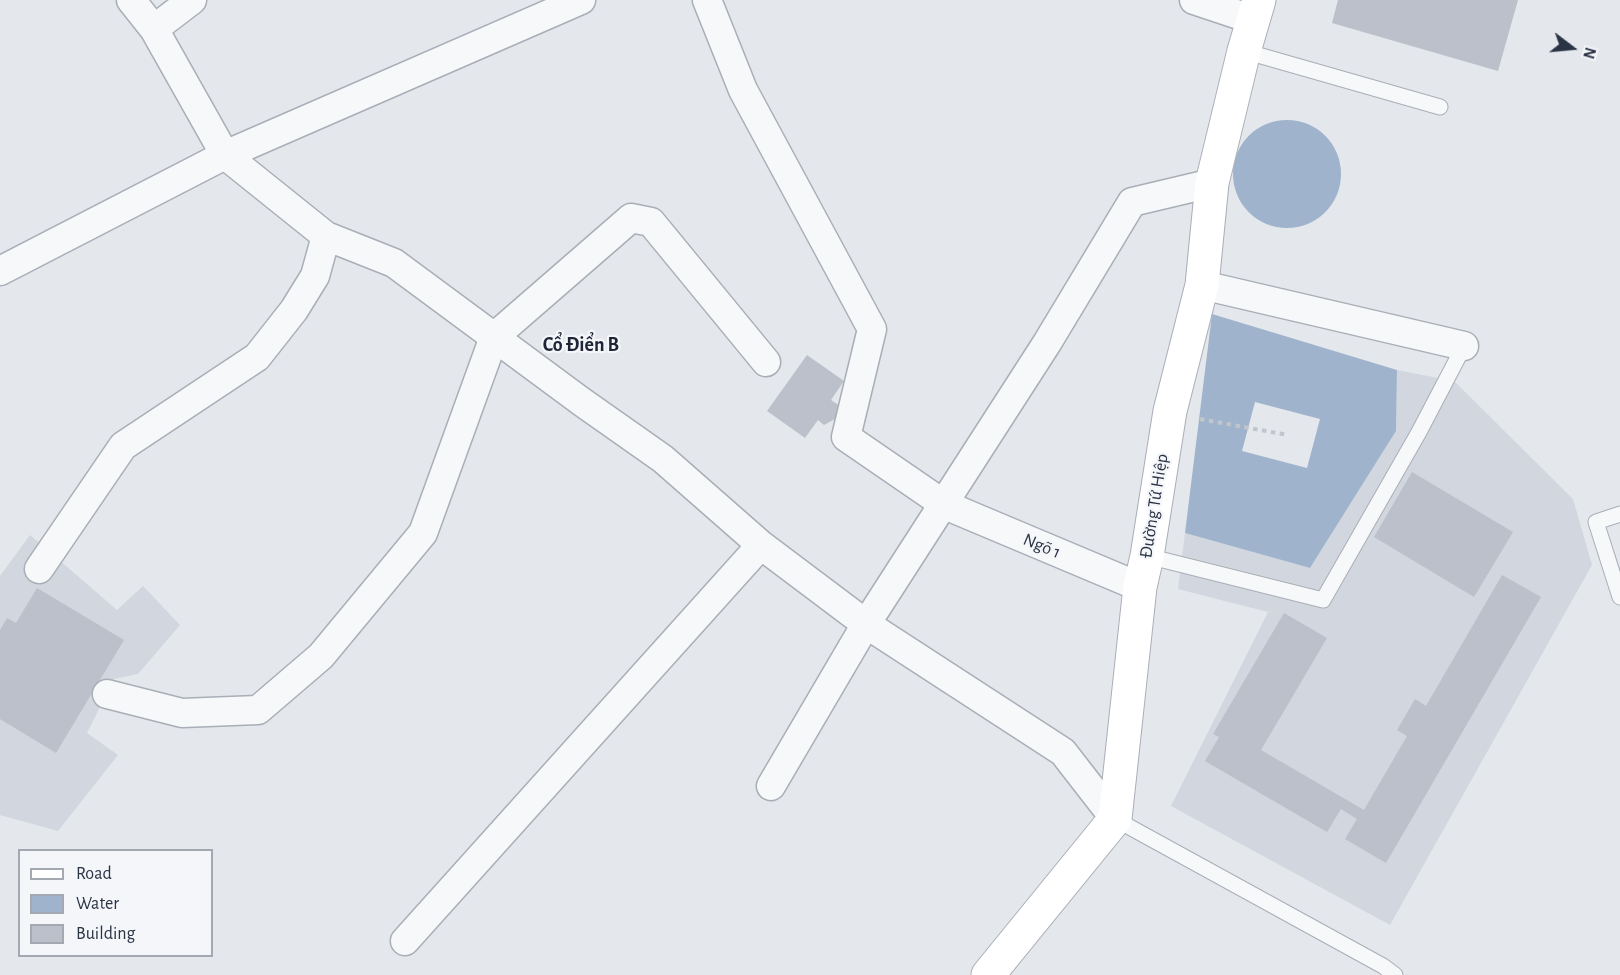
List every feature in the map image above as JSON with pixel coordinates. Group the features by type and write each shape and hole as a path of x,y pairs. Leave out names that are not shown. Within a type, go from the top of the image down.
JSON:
{"street":[{"path":"131,0 153,29 225,155 326,236 394,263 663,459 761,545 866,624 1063,752 1115,819 988,975"},
{"path":"153,29 192,0"},
{"path":"0,271 225,155 581,0"},
{"name":"Ngõ 1","path":"707,0 743,90 872,329 846,437 945,505 1140,587"},
{"path":"1194,0 1257,10"},
{"name":"Đường Tứ Hiệp","path":"1115,819 1140,587 1170,411 1202,285 1212,183 1244,51 1257,10"},
{"path":"771,786 866,624 945,505 1132,202 1212,183"},
{"path":"107,694 182,713 258,710 321,656 423,533 494,337 631,218 651,222 766,363"},
{"path":"39,569 123,446 257,357 294,310 315,276 326,236"},
{"path":"1202,285 1464,346"},
{"path":"405,941 761,545"}],"lane":[{"path":"1244,51 1440,107"},
{"path":"1147,556 1323,600 1419,432 1464,346"},
{"path":"1620,514 1596,522 1620,597"},
{"path":"1115,819 1372,960 1395,975"}],"path":[{"path":"1192,417 1288,435"}],"shaded area":[{"path":"1397,370 1454,381 1573,499 1592,565 1390,925 1171,806 1268,612 1178,589 1185,533 1310,568 1396,431"},
{"path":"30,535 117,610 143,586 180,625 138,674 114,679 87,733 118,755 58,831 0,815 0,576"}],"water":[{"path":"1287,120 1308,124 1325,136 1337,153 1341,174 1337,195 1325,212 1308,224 1287,228 1266,224 1249,212 1237,195 1233,174 1237,153 1249,136 1266,124"},
{"path":"1212,314 1397,370 1396,431 1310,568 1185,533","holes":["1255,402 1320,419 1307,468 1242,451"]}],"building":[{"path":"1338,0 1518,0 1498,71 1332,23"},
{"path":"807,355 844,381 831,400 840,406 835,419 824,425 818,420 805,438 767,411"},
{"path":"1412,472 1513,532 1474,597 1374,537"},
{"path":"1502,575 1541,597 1386,863 1345,839 1357,819 1341,809 1327,832 1205,761 1219,737 1213,734 1284,613 1327,638 1261,750 1364,810 1407,736 1397,730 1415,699 1426,706"},
{"path":"37,588 124,640 56,753 0,719 0,630 7,618 16,623"}],"district":[{"name":"Cổ Điển B","path":"581,345"}]}
